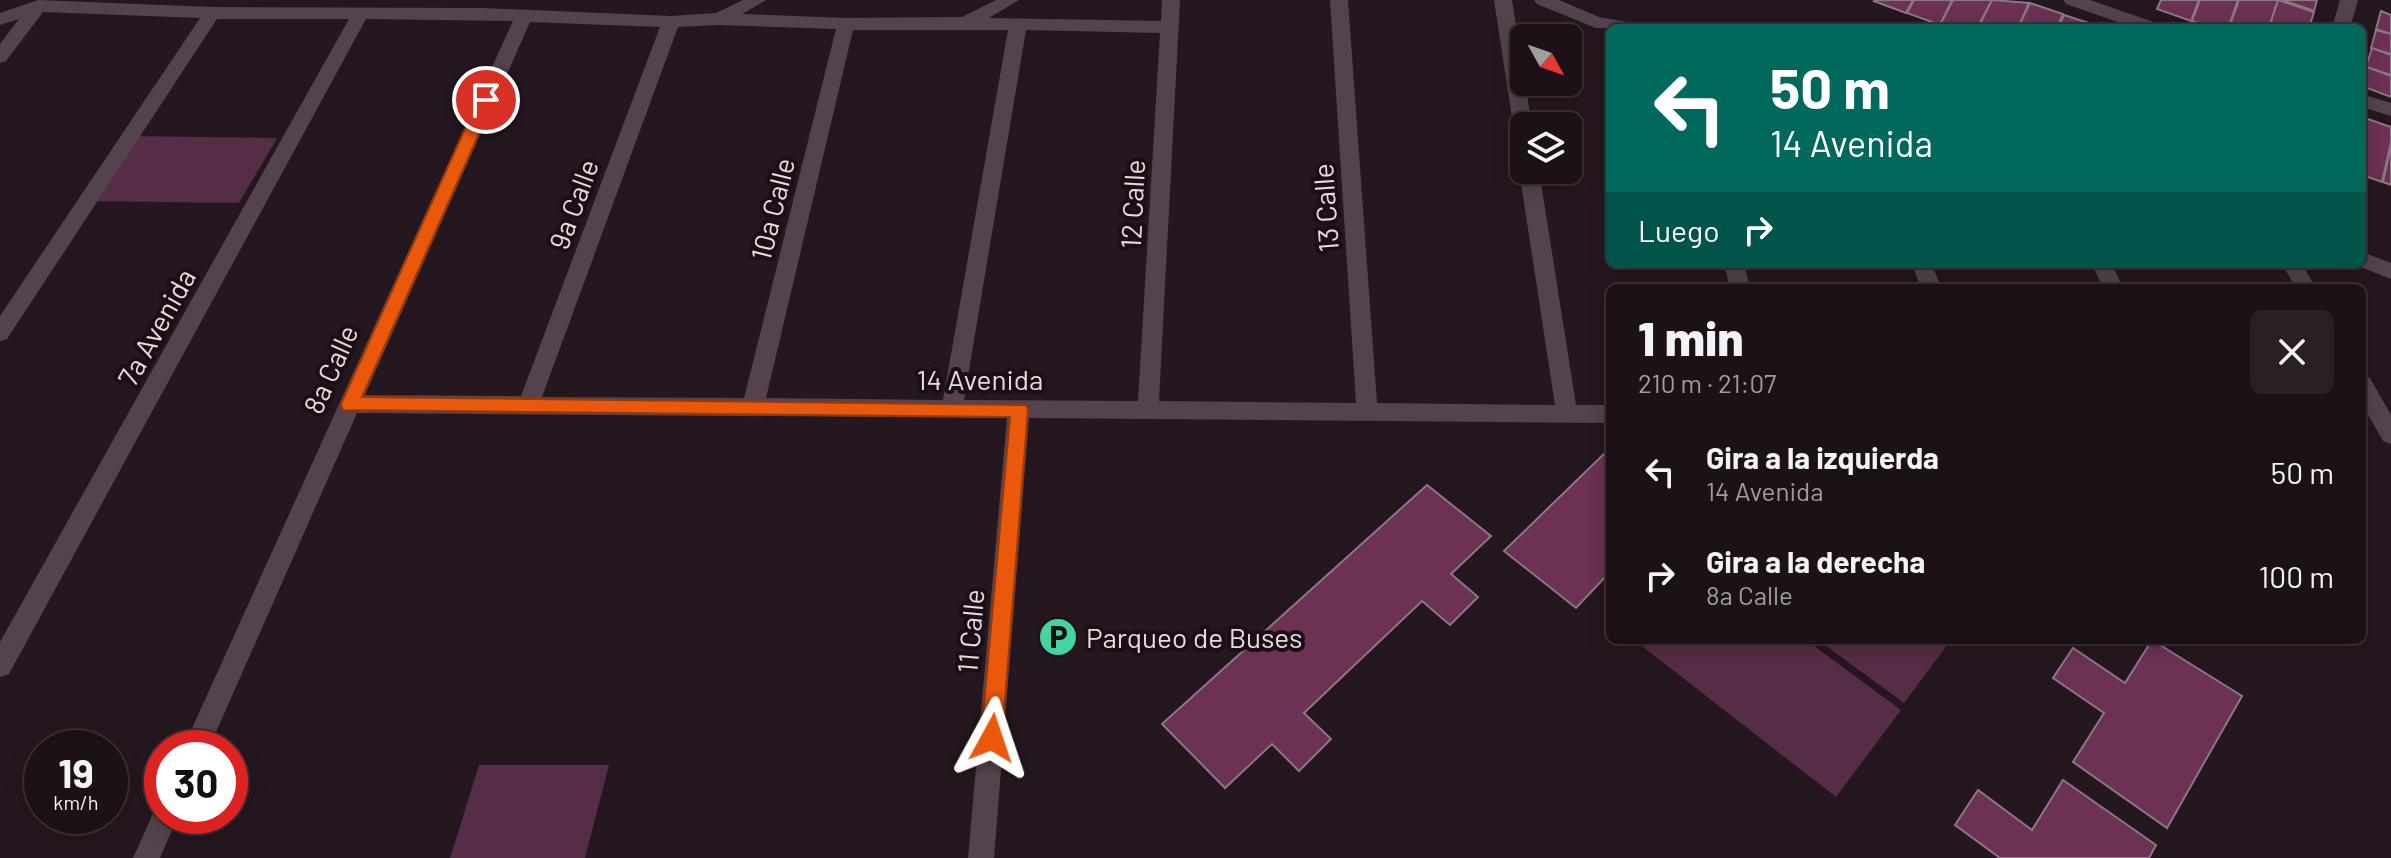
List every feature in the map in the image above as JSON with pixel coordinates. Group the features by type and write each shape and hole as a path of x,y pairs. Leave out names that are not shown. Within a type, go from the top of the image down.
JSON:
{"street":[{"path":"0,19 44,3 212,13 276,0"},
{"path":"718,19 757,0"},
{"path":"965,23 1010,0"},
{"name":"12 Calle","path":"1148,411 1171,0"},
{"name":"13 Calle","path":"1339,0 1367,412"},
{"path":"1503,0 1520,112"},
{"path":"1543,0 1608,24"},
{"path":"2072,0 2141,24"},
{"path":"2342,24 2349,0"},
{"path":"0,57 44,3"},
{"path":"236,7 360,15 483,14 520,8 671,22 718,19 846,24 1170,27"},
{"name":"8a Calle","path":"204,730 350,404 520,8"},
{"path":"0,333 212,13"},
{"name":"7a Avenida","path":"0,666 360,15"},
{"name":"9a Calle","path":"528,406 671,22"},
{"name":"10a Calle","path":"753,407 846,24"},
{"path":"952,409 1018,24"},
{"path":"2366,101 2391,110"},
{"path":"1531,184 1567,414"},
{"path":"2366,262 2391,271"},
{"path":"2366,394 2379,425"},
{"name":"14 Avenida","path":"350,404 1606,414"},
{"name":"11 Calle","path":"981,858 1019,410"},
{"path":"146,858 157,834"}],"shaded area":[{"path":"129,136 277,138 239,203 85,201"},
{"path":"1639,644 1811,644 1901,710 1836,797"},
{"path":"1823,644 1948,644 1904,703"},
{"path":"479,765 609,765 585,858 450,858"}],"building":[{"path":"1875,0 1913,0 1906,13 1874,1"},
{"path":"1914,0 1952,0 1940,24 1907,13"},
{"path":"1953,0 1992,0 1979,24 1941,24"},
{"path":"1992,0 2029,3 2020,24 1980,24"},
{"path":"2161,0 2199,0 2191,21 2157,9"},
{"path":"2200,0 2238,0 2229,24 2192,21"},
{"path":"2239,0 2278,0 2270,24 2230,24"},
{"path":"2278,0 2314,12 2310,24 2270,24"},
{"path":"2282,0 2317,0 2314,11"},
{"path":"2030,3 2063,14 2059,24 2020,24"},
{"path":"2381,11 2391,15 2391,34 2376,29"},
{"path":"2064,15 2092,24 2060,24"},
{"path":"2376,30 2391,34 2391,54 2371,48"},
{"path":"2372,48 2391,55 2391,75 2366,67"},
{"path":"2367,67 2391,76 2391,97 2366,88"},
{"path":"2366,118 2391,127 2391,142 2382,182 2366,176"},
{"path":"2391,146 2391,185 2383,182"},
{"path":"1606,452 1606,576 1576,608 1504,551"},
{"path":"1427,485 1491,536 1451,574 1478,597 1450,625 1422,601 1304,713 1331,739 1299,771 1272,744 1225,788 1162,724"},
{"path":"2149,644 2158,644 2242,696 2167,828 2073,762 2104,713 2053,678 2073,648 2125,683"},
{"path":"2063,780 2156,845 2149,858 2000,858 1955,825 1978,790 2032,830"}],"place":[{"name":"Parqueo de Buses","path":"1058,637"}],"route":[{"path":"486,100 350,404 1019,410 992,738"}]}
